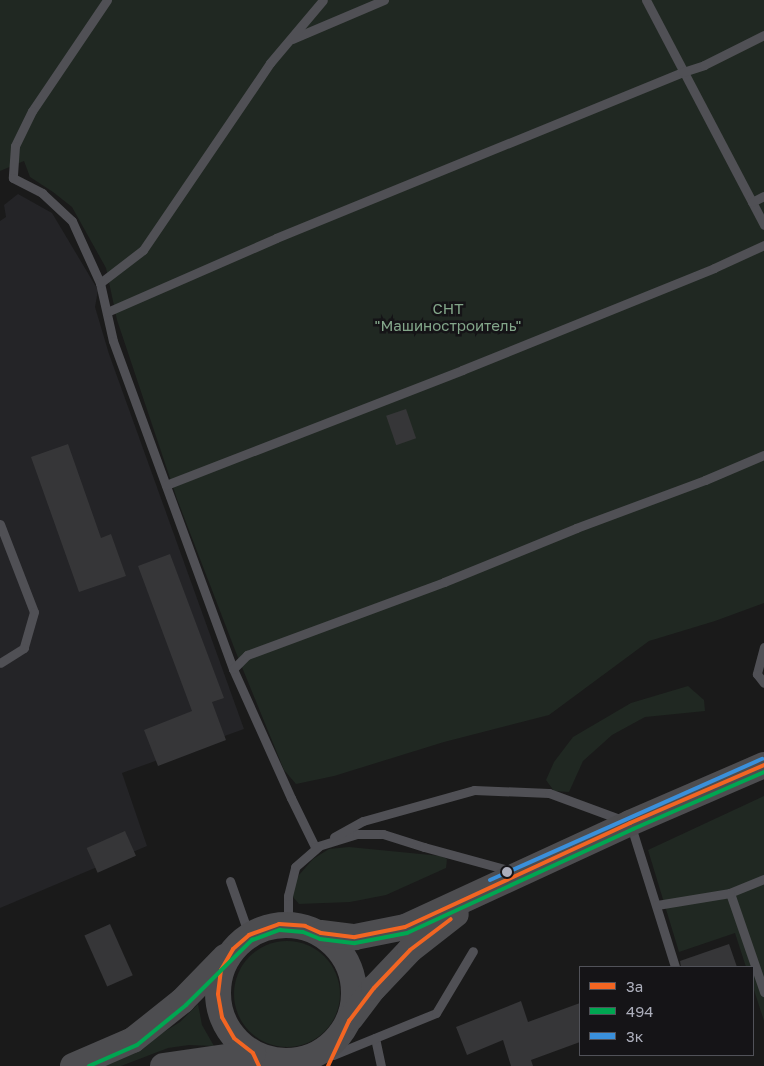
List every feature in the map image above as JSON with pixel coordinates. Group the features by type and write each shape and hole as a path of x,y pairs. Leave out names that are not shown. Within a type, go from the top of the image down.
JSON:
{"main road":[{"path":"321,933 355,937 405,927 630,823 764,765"},
{"path":"163,1066 256,1060 298,1061 319,1053 337,1040 374,988 410,950 493,886"},
{"path":"73,1066 133,1040 182,1001 241,942 269,926 288,924 305,926 321,933 334,943 345,957 354,977 355,1000 349,1021 330,1060"},
{"path":"241,942 221,970 218,994 222,1017 234,1038 256,1060"}],"lane":[{"path":"107,0 32,111 15,146 13,178 42,193 72,221 100,283 113,341 233,669 315,847"},
{"path":"100,283 143,250 270,63 323,0"},
{"path":"289,40 384,0"},
{"path":"646,0 764,225"},
{"path":"107,312 276,238 704,65 764,35"},
{"path":"752,202 764,196"},
{"path":"166,485 462,370 714,268 764,245"},
{"path":"233,669 247,655 444,582 764,455"},
{"path":"0,524 34,612 24,648 0,664"},
{"path":"764,648 758,674 764,683"},
{"path":"288,924 288,896 295,867 315,847 363,821 474,790 550,794 630,823 675,966"},
{"path":"315,847 357,834 383,834 522,874"},
{"path":"657,905 730,893 764,879"},
{"path":"230,882 241,942"},
{"path":"730,893 764,991"},
{"path":"330,1060 375,1038 436,1013 473,951"},
{"path":"375,1038 381,1066"}],"shaded area":[{"path":"18,194 52,213 98,290 95,307 109,354 244,729 122,773 147,846 0,908 0,221 6,217 4,205"}],"green space":[{"name":"СНТ \"Машиностроитель\"","path":"0,0 764,0 764,603 715,621 649,641 549,715 444,742 334,776 296,784 284,770 235,650 177,499 117,320 106,268 72,207 30,177 24,161 0,171"},
{"path":"688,686 704,700 705,711 645,717 612,735 583,761 569,792 554,791 546,780 554,762 573,737 631,703"},
{"path":"764,796 764,1021 754,990 754,966 746,966 735,933 679,952 648,850"},
{"path":"349,847 441,856 447,859 446,868 386,895 350,902 299,904 293,897 292,886 313,859 329,849"},
{"path":"287,941 307,945 325,956 336,974 340,994 336,1014 325,1032 307,1043 287,1047 267,1043 249,1032 238,1014 234,994 238,974 249,956 267,945"},
{"path":"198,1004 202,1025 214,1046 189,1045 168,1048 121,1066 91,1066 143,1045 180,1022"}],"building":[{"path":"406,409 416,438 396,445 386,416"},
{"path":"68,444 101,538 111,534 126,576 79,592 31,457"},
{"path":"170,554 224,698 212,702 226,740 158,766 144,730 192,711 138,566"},
{"path":"125,831 136,856 98,873 87,848"},
{"path":"110,924 133,975 107,987 84,935"},
{"path":"729,944 737,966 681,966 680,961"},
{"path":"521,1001 528,1022 579,1003 579,1042 531,1060 533,1066 511,1066 503,1040 467,1055 456,1027"}],"transit line":[{"name":"3к","path":"490,880 762,759"},
{"name":"3а","path":"259,1066 253,1053 234,1038 222,1017 218,994 221,970 233,949 249,935 279,924 305,926 321,933 355,937 405,927 630,823 764,765"},
{"name":"494","path":"89,1066 137,1045 186,1005 252,940 280,930 303,932 320,939 355,943 407,933 633,829 764,772"},
{"name":"3а","path":"328,1066 349,1021 374,988 410,950 451,919"}]}
